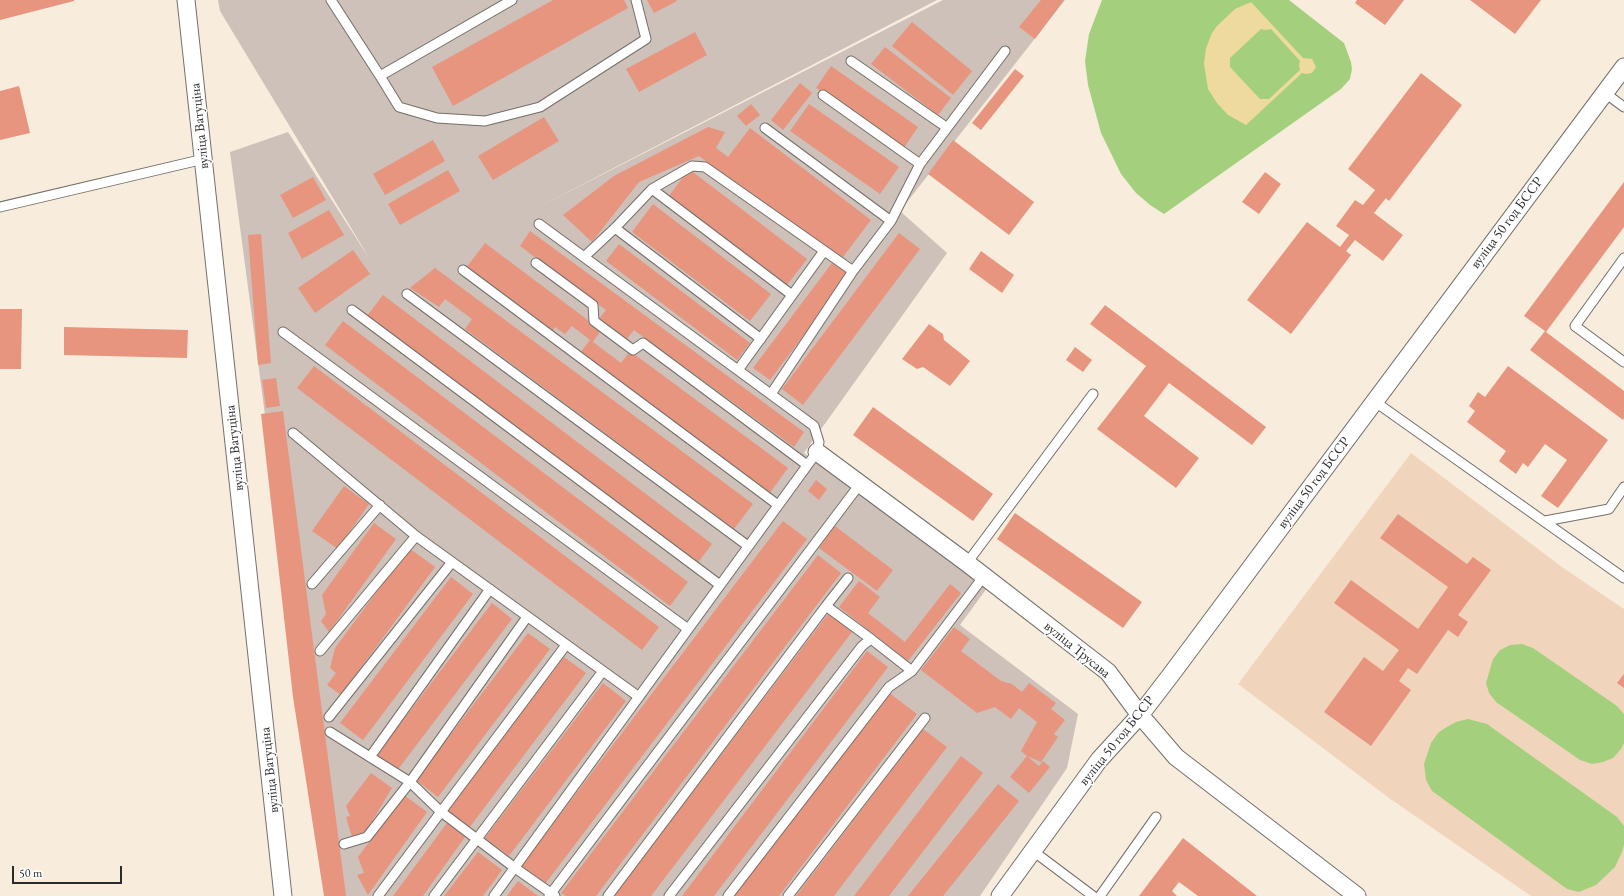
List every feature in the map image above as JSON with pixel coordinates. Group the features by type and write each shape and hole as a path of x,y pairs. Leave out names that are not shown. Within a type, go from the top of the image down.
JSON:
{"street":[{"name":"вуліца Ватуціна","path":"186,0 283,896"},
{"name":"вуліца 50 год БССР","path":"1000,896 1099,760 1140,714 1624,67"},
{"name":"вуліца Трусава","path":"817,452 967,563 1108,672 1140,714 1176,757 1357,896"}],"lane":[{"path":"331,0 399,107 437,118 485,121 540,107 646,39 636,0"},
{"path":"380,76 512,0"},
{"path":"771,394 853,271 891,221 920,164 946,127 1005,51"},
{"path":"851,61 946,127"},
{"path":"1605,93 1624,107"},
{"path":"823,95 920,164"},
{"path":"766,128 891,221"},
{"path":"0,207 204,159"},
{"path":"584,257 615,228 652,189 692,166 704,168 853,271"},
{"path":"652,189 792,295"},
{"path":"494,896 807,466 817,452 819,442 814,426 539,224"},
{"path":"615,228 761,338"},
{"path":"738,370 824,251"},
{"path":"1624,258 1575,326 1624,362"},
{"path":"536,263 593,306 594,321 616,338 633,350 643,343 807,466"},
{"path":"463,270 778,505"},
{"path":"406,294 748,546"},
{"path":"352,310 720,585"},
{"path":"283,332 688,629"},
{"path":"967,563 1093,394"},
{"path":"1374,401 1624,578"},
{"path":"293,433 416,536 638,697"},
{"path":"330,732 410,782 440,811 552,895 860,484"},
{"path":"1545,521 1609,509 1624,487"},
{"path":"312,584 380,505"},
{"path":"320,651 416,536"},
{"path":"329,717 452,562"},
{"path":"728,896 889,687 912,671 984,576"},
{"path":"608,896 848,578"},
{"path":"370,757 490,589"},
{"path":"826,606 872,639 912,671"},
{"path":"344,844 367,837 410,782 528,617"},
{"path":"669,896 857,652 862,646 872,639"},
{"path":"378,896 440,811 566,645"},
{"path":"434,896 602,671"},
{"path":"788,896 925,718"},
{"path":"1100,896 1156,817"},
{"path":"1033,851 1093,896"}],"shaded area":[{"path":"218,0 937,0 535,209 943,0 1065,0 900,211 947,253 804,453 987,588 960,625 1078,714 1067,768 980,896 329,896 230,152 288,132 371,261 220,11"},
{"path":"1411,453 1562,567 1624,609 1624,896 1531,896 1389,798 1238,684"}],"green space":[{"path":"1102,0 1289,0 1344,43 1351,62 1352,69 1350,79 1341,89 1164,214 1136,193 1121,174 1101,133 1088,85 1085,61 1089,34"},
{"path":"1522,644 1533,648 1617,706 1624,714 1624,743 1613,758 1592,764 1580,760 1496,702 1489,693 1486,683 1493,659 1500,650 1510,645"},
{"path":"1468,719 1487,724 1617,817 1624,826 1624,845 1615,867 1596,885 1579,892 1567,889 1432,791 1426,780 1424,764 1431,743 1438,733 1445,728 1456,722"}],"sand":[{"path":"1251,2 1303,58 1312,59 1316,67 1312,73 1302,73 1246,125 1228,115 1217,103 1208,89 1204,64 1206,48 1212,33 1217,26 1235,9","holes":["1261,29 1271,29 1300,61 1300,70 1269,99 1260,99 1230,67 1230,58"]}],"building":[{"path":"0,0 74,0 74,1 0,20"},
{"path":"553,0 624,0 628,8 453,106 432,67"},
{"path":"647,0 676,0 677,1 654,13"},
{"path":"1041,0 1064,0 1035,39 1019,27"},
{"path":"1357,0 1404,0 1385,25 1355,3"},
{"path":"1470,0 1541,0 1515,34"},
{"path":"912,22 972,71 953,95 892,46"},
{"path":"695,32 707,55 639,92 626,69"},
{"path":"885,47 951,98 938,115 871,64"},
{"path":"831,66 918,127 903,149 816,88"},
{"path":"1015,69 1024,76 981,130 972,123"},
{"path":"1421,73 1462,105 1389,201 1386,198 1374,213 1403,235 1383,261 1355,240 1346,251 1351,255 1291,334 1247,300 1307,222 1340,247 1349,235 1336,226 1355,200 1363,205 1375,190 1348,169"},
{"path":"800,83 812,93 783,130 771,120"},
{"path":"19,86 30,133 0,140 0,91"},
{"path":"751,104 760,115 746,126 737,116"},
{"path":"809,104 899,167 880,194 790,131"},
{"path":"544,117 559,141 493,180 478,156"},
{"path":"708,127 725,132 716,148 728,157 750,128 871,220 840,261 699,156 639,182 592,242 563,215 614,176"},
{"path":"433,140 445,161 385,195 373,174"},
{"path":"953,140 1034,202 1009,235 928,174"},
{"path":"689,169 807,259 787,285 669,196"},
{"path":"448,170 460,191 400,225 388,204"},
{"path":"1265,172 1281,184 1259,214 1242,202"},
{"path":"313,177 326,200 293,218 280,195"},
{"path":"1624,182 1624,227 1546,332 1624,391 1623,420 1530,350 1545,331 1524,316"},
{"path":"653,204 771,294 750,321 632,232"},
{"path":"329,210 344,235 302,259 288,233"},
{"path":"530,231 804,432 794,447 634,330 627,339 599,319 606,310 520,246"},
{"path":"899,233 920,249 803,405 782,389"},
{"path":"261,234 271,363 258,365 248,235"},
{"path":"485,243 601,330 593,342 621,363 630,351 788,468 769,494 580,353 590,340 572,326 565,334 555,327 552,332 466,268"},
{"path":"619,244 750,343 737,360 606,261"},
{"path":"353,250 370,274 315,313 298,288"},
{"path":"981,251 1014,275 1002,293 969,269"},
{"path":"832,263 849,275 770,380 753,368"},
{"path":"435,268 753,504 734,529 465,329 472,319 445,299 439,307 410,288"},
{"path":"383,295 712,544 693,569 364,320"},
{"path":"1105,305 1266,427 1252,445 1169,383 1144,416 1199,458 1176,488 1097,429 1146,366 1090,324"},
{"path":"0,309 22,309 21,369 0,369"},
{"path":"343,321 688,582 670,606 325,345"},
{"path":"929,324 943,334 944,340 970,361 950,386 923,367 917,369 902,359"},
{"path":"64,327 188,330 187,358 64,355"},
{"path":"1075,347 1092,360 1083,372 1066,360"},
{"path":"314,366 659,627 642,650 297,388"},
{"path":"1508,366 1608,440 1558,508 1541,496 1567,460 1545,444 1528,467 1523,463 1516,474 1499,461 1506,451 1467,422 1475,411 1469,406 1478,392 1485,397"},
{"path":"276,378 280,406 266,408 262,380"},
{"path":"873,407 993,494 973,521 853,435"},
{"path":"283,411 346,896 324,896 293,697 261,414"},
{"path":"816,480 827,489 819,500 808,491"},
{"path":"344,486 369,504 338,549 312,531"},
{"path":"1015,513 1142,602 1123,628 997,539"},
{"path":"1398,514 1467,564 1473,557 1491,570 1458,615 1468,622 1458,637 1448,630 1417,674 1408,668 1399,681 1411,690 1371,746 1324,712 1364,657 1383,671 1399,650 1334,603 1351,580 1418,629 1448,587 1380,538"},
{"path":"783,521 807,539 545,884 521,866"},
{"path":"374,523 396,539 329,632 321,621 326,614 322,595"},
{"path":"835,526 893,570 877,591 819,548"},
{"path":"409,548 435,567 341,695 327,685 336,673 330,668 335,648"},
{"path":"818,555 841,573 596,896 566,896 561,893"},
{"path":"451,577 473,594 363,740 340,723"},
{"path":"859,581 880,597 868,613 905,642 950,584 961,593 908,661 839,607"},
{"path":"492,603 512,619 396,772 376,756"},
{"path":"828,614 852,632 651,896 614,896"},
{"path":"954,627 970,639 961,651 1001,681 1012,684 1022,692 1029,683 1056,703 1051,709 1065,720 1054,734 1058,737 1041,762 1027,756 1021,751 1037,722 1019,708 1011,719 995,707 977,713 921,670"},
{"path":"528,633 550,649 438,797 416,780"},
{"path":"867,651 888,667 714,896 682,896"},
{"path":"564,657 586,673 469,828 447,811"},
{"path":"1624,674 1624,688 1617,683"},
{"path":"603,683 626,701 509,856 485,838"},
{"path":"888,692 917,714 779,896 734,896"},
{"path":"923,729 947,747 834,896 796,896"},
{"path":"961,756 983,773 889,896 854,896"},
{"path":"1027,756 1039,766 1043,761 1050,767 1029,793 1010,777"},
{"path":"371,773 392,788 365,833 352,837 346,817 350,816 346,806"},
{"path":"998,784 1019,801 943,896 908,896"},
{"path":"404,795 427,812 368,895 357,875 364,873 358,857"},
{"path":"447,823 465,837 423,896 393,896"},
{"path":"1183,838 1257,896 1198,896 1179,882 1172,891 1177,896 1139,896"},
{"path":"478,852 502,870 483,896 444,896"},
{"path":"518,881 538,896 507,896"}]}
